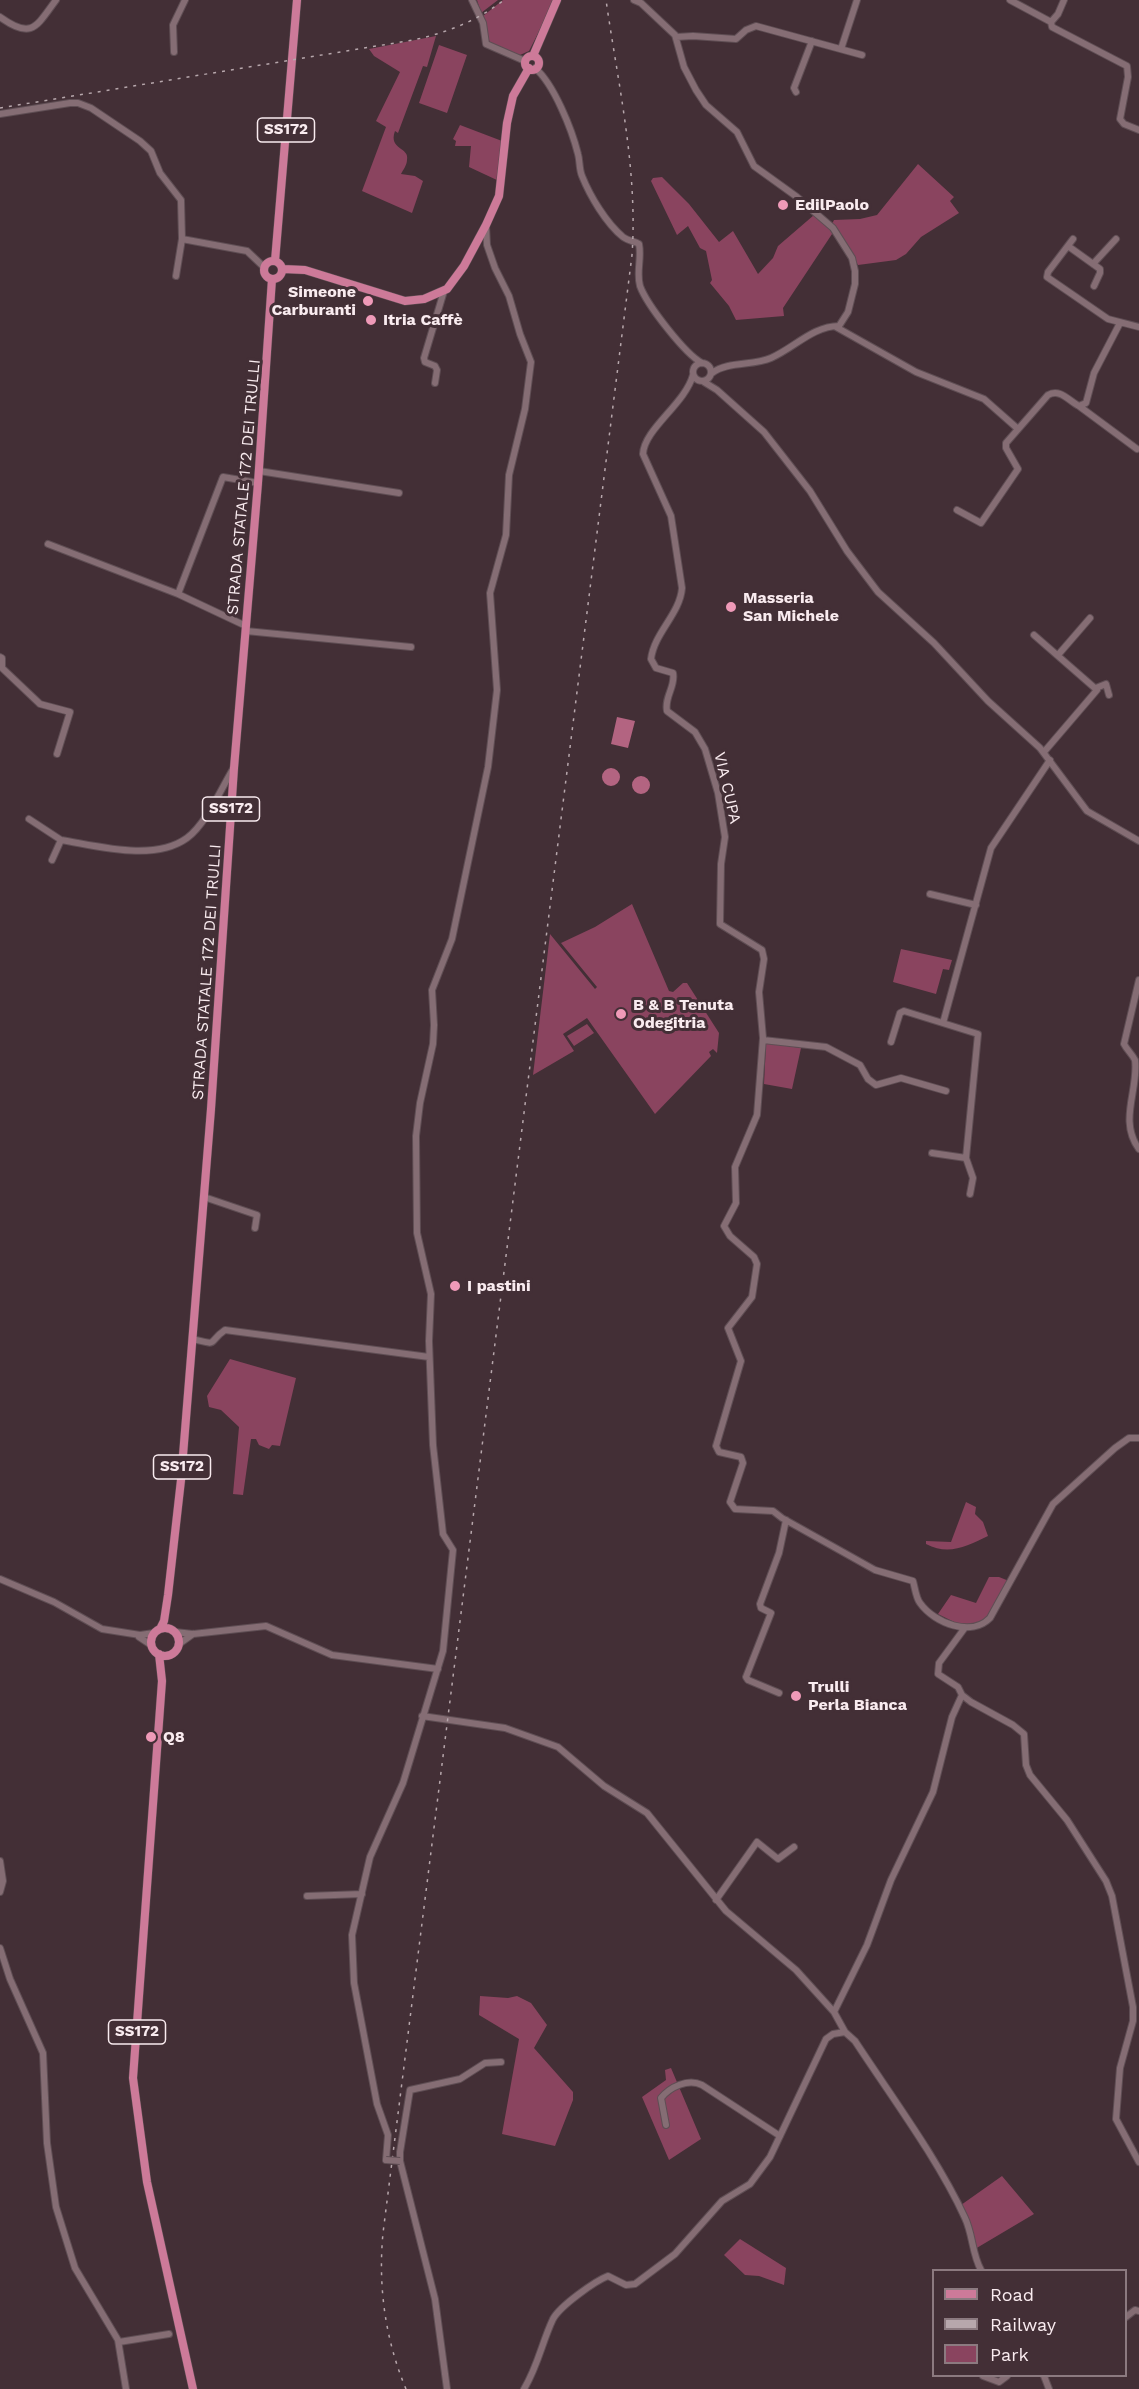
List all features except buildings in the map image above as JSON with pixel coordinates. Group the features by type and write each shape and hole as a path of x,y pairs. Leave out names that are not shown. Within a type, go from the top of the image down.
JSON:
{"main road":[{"name":"SS172","path":"275,261 297,0"},
{"path":"283,269 305,270 405,301 424,299 444,291 459,276 486,225 501,185 507,123 513,96 531,63 557,0"},
{"path":"275,261 283,269 280,276 272,279 265,274 265,268 270,262 275,261"},
{"name":"STRADA STATALE 172 DEI TRULLI","path":"151,1645 164,1621 181,1480 272,279"},
{"name":"STRADA STATALE 172 DEI TRULLI","path":"168,1595 169,1622 178,1644"},
{"path":"157,1631 173,1631"},
{"path":"159,1654 168,1655 174,1652 178,1644"},
{"path":"151,1645 159,1654 162,1669"},
{"path":"162,1669 168,1655"},
{"name":"SS172","path":"162,1669 133,2078 147,2182 193,2389"}],"street":[{"path":"0,16 19,29 27,30 41,21 56,0"},
{"path":"174,52 173,25 185,0"},
{"path":"472,0 483,23 486,44 531,63 548,83 567,122 578,153 581,174 590,194 617,231 629,241 639,244 638,274 641,287 660,320 690,355 709,366 721,368 771,358 823,327 836,326 845,319 855,284 852,258 830,224 754,166 737,132 706,105 696,90 684,67 676,37 641,3 634,0"},
{"path":"841,49 857,0"},
{"path":"1010,0 1051,22"},
{"path":"1051,22 1058,14 1064,0"},
{"path":"1051,22 1050,25 1055,30 1127,66 1128,77 1120,119 1124,124 1139,130"},
{"path":"676,37 736,39 746,30 756,26 862,55"},
{"path":"796,92 794,88 812,41"},
{"path":"0,114 78,103 91,108 151,151 160,173 181,200 182,239 176,276"},
{"path":"400,2161 386,2160 388,2135 377,2104 354,1983 351,1954 352,1935 370,1857 403,1784 438,1669 444,1637 453,1550 443,1534 433,1445 429,1357 431,1294 417,1233 416,1136 420,1103 433,1044 435,1025 432,990 452,939 488,767 497,690 490,593 506,535 509,475 525,410 531,362 509,297 499,278 487,245 486,225"},
{"path":"182,239 247,251 265,268"},
{"path":"1073,239 1048,272 1047,277 1108,319 1139,327"},
{"path":"1093,264 1116,239"},
{"path":"1068,246 1100,269 1094,286"},
{"path":"435,383 437,370 435,366 425,362 424,358 444,291"},
{"path":"1079,406 1084,405 1088,400 1094,373 1120,323"},
{"path":"836,326 916,372 987,401 1018,429"},
{"path":"689,388 693,372 690,355"},
{"path":"693,372 702,363"},
{"path":"709,366 717,390"},
{"path":"689,388 702,382 721,368"},
{"path":"693,372 702,382 717,390 764,432 810,491 847,551 878,592 934,643 988,701 1044,752 1087,811 1139,841"},
{"name":"VIA CUPA","path":"689,388 654,430 643,449 644,460 675,529 682,588 681,599 654,645 651,659 656,668 673,673 674,681 666,700 667,711 695,732 705,749 718,793 725,837 721,864 720,924 763,953 764,959 759,992 763,1040 757,1116 735,1167 736,1203 724,1226 730,1236 754,1257 757,1264 752,1297 728,1328 741,1361 716,1446 719,1452 741,1457 743,1463 730,1502 735,1509 773,1511 786,1520"},
{"path":"957,510 981,523 1018,470 1005,445 1051,393 1060,393 1137,449"},
{"path":"259,471 399,493"},
{"path":"178,594 223,477 258,483"},
{"path":"48,544 178,594 246,628 411,647"},
{"path":"1058,655 1090,618"},
{"path":"1034,635 1096,687 1097,692 1044,752"},
{"path":"0,657 2,668 40,704 70,712 57,754"},
{"path":"1096,687 1106,684 1109,695"},
{"path":"943,1023 991,848 1050,760"},
{"path":"29,819 61,840 132,852 167,847 188,837 204,817 234,768"},
{"path":"52,860 61,840"},
{"path":"930,894 976,905"},
{"path":"1139,980 1124,1044 1135,1059 1137,1083 1130,1125 1133,1140 1139,1149"},
{"path":"891,1042 901,1011 975,1032 978,1036 966,1158 972,1178 970,1194"},
{"path":"763,1040 826,1047 860,1065 868,1078 876,1085 901,1078 946,1091"},
{"path":"932,1153 966,1158"},
{"path":"204,1197 257,1215 255,1228"},
{"path":"192,1339 214,1343 221,1331 225,1330 429,1357"},
{"path":"779,1693 748,1680 746,1677 771,1613 761,1608 760,1604 779,1553 786,1520 875,1570 913,1581 919,1602 945,1621 964,1629 977,1627 990,1617 1053,1504 1115,1448 1130,1438 1139,1438"},
{"path":"0,1580 54,1602 102,1629 147,1635 157,1631"},
{"path":"173,1631 194,1634 266,1626 332,1655 438,1669"},
{"path":"964,1629 939,1663 937,1672 939,1676 961,1690 962,1695 976,1706 1013,1725 1024,1734 1026,1765 1030,1775 1067,1820 1108,1886 1120,1929 1133,2007 1133,2020 1120,2068 1116,2119 1139,2162"},
{"path":"133,1634 146,1639 151,1645"},
{"path":"178,1644 194,1634"},
{"path":"834,2012 867,1945 891,1880 933,1792 952,1717 962,1695"},
{"path":"422,1716 505,1728 558,1747 604,1786 647,1814 726,1911 796,1970 834,2012 845,2032 855,2041 932,2158 966,2220 974,2258 980,2269"},
{"path":"716,1900 756,1842 778,1859 794,1847"},
{"path":"0,1861 3,1881 0,1892"},
{"path":"307,1896 362,1894"},
{"path":"0,1948 10,1979 43,2053 47,2143 56,2207 75,2268 119,2342 126,2389"},
{"path":"524,2389 538,2364 553,2320 559,2312 603,2278 612,2276 626,2285 632,2285 666,2262 695,2234 723,2200 750,2184 770,2157 826,2039 833,2034 845,2032"},
{"path":"447,2389 435,2299 400,2161 410,2090 460,2079 485,2063 501,2062"},
{"path":"666,2125 661,2097 681,2084 692,2082 702,2085 780,2136"},
{"path":"119,2342 169,2334"},
{"path":"986,2377 999,2382 1006,2377"}],"green space":[{"path":"477,0 498,0 481,13"},
{"path":"503,0 555,0 529,51 520,55 490,44 483,16"},
{"path":"436,36 427,67 423,66 398,133 395,131 394,137 394,142 407,156 401,174 415,176 423,181 412,213 362,191 386,127 376,121 400,72 374,56 369,49"},
{"path":"439,45 467,55 447,113 419,103"},
{"path":"460,125 502,141 499,181 469,167 471,146 455,146 456,141 453,139"},
{"path":"918,164 954,197 950,201 959,213 921,237 906,254 896,260 858,265 832,224 834,220 860,219 877,215"},
{"path":"662,177 689,204 719,242 733,231 758,274 773,258 778,246 814,215 834,231 783,308 784,316 736,320 729,306 710,283 712,280 706,251 700,248 688,226 677,235 651,181 653,178"},
{"path":"632,904 669,991 673,992 683,983 687,983 719,1033 717,1053 713,1049 709,1052 711,1056 655,1114 587,1018 563,1034 574,1051 533,1075 550,934 595,989 597,987 561,943 595,927"},
{"path":"901,949 952,960 949,970 943,969 936,994 893,982"},
{"path":"587,1024 594,1033 574,1046 567,1036"},
{"path":"766,1043 801,1048 792,1089 764,1084"},
{"path":"230,1359 296,1378 280,1446 272,1445 269,1449 259,1445 256,1439 251,1439 243,1495 233,1494 239,1427 221,1410 209,1407 207,1396"},
{"path":"966,1502 976,1507 975,1514 983,1522 988,1536 958,1548 934,1548 926,1544 926,1541 951,1542"},
{"path":"989,1577 999,1577 1009,1581 983,1623 960,1625 938,1614 951,1595 976,1603"},
{"path":"480,1996 508,1998 517,1996 531,2003 547,2025 534,2048 573,2092 573,2100 555,2146 502,2134 519,2039 479,2015"},
{"path":"671,2068 701,2139 669,2160 642,2097 666,2080 665,2070"},
{"path":"1002,2176 1034,2214 975,2249 961,2205"},
{"path":"740,2239 786,2268 784,2285 759,2276 745,2275 724,2255"}],"shaded area":[{"path":"617,717 635,721 628,748 611,744"},
{"path":"611,768 617,771 620,777 617,783 611,786 605,783 602,777 605,771"},
{"path":"641,776 649,781 650,785 645,793 641,794 633,789 632,785 637,777"}],"railway":[{"path":"0,108 413,40 461,25 504,0"},
{"path":"406,2389 393,2351 385,2312 382,2273 383,2233 632,255 630,159 606,0"}],"place":[{"name":"EdilPaolo","path":"783,205"},
{"name":"Simeone Carburanti","path":"368,301"},
{"name":"Itria Caffè","path":"371,320"},
{"name":"Masseria San Michele","path":"731,607"},
{"name":"B & B Tenuta Odegitria","path":"621,1014"},
{"name":"I pastini","path":"455,1286"},
{"name":"Trulli Perla Bianca","path":"796,1696"},
{"name":"Q8","path":"151,1737"}]}
